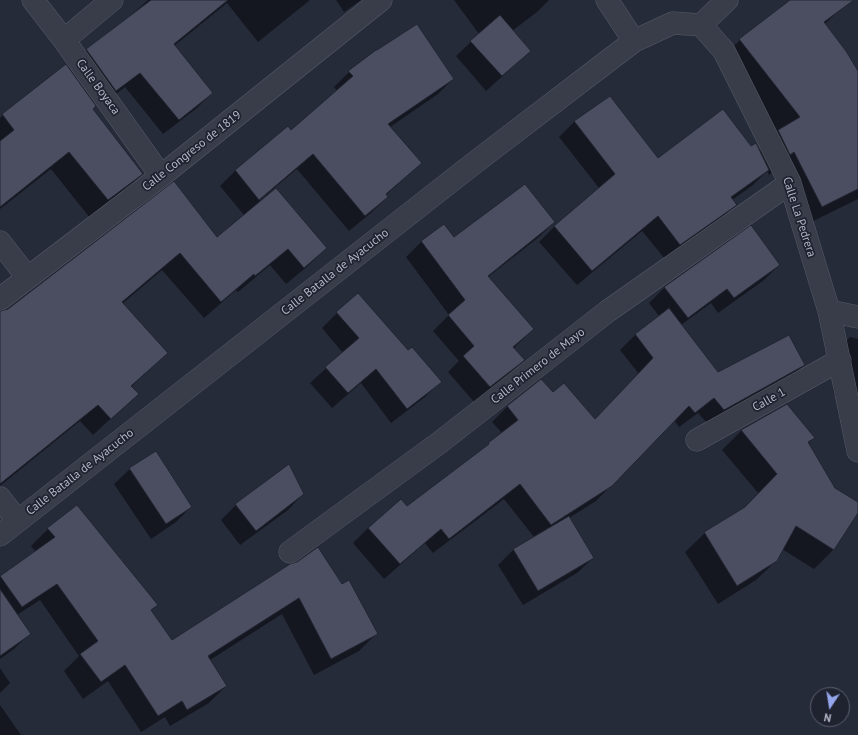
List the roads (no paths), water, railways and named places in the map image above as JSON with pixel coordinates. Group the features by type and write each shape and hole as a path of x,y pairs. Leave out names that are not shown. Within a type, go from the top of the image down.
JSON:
{"street":[{"name":"Calle Boyaca","path":"33,0 64,40 161,176"},
{"path":"64,40 112,0"},
{"name":"Calle Congreso de 1819","path":"0,299 161,176 381,0"},
{"path":"607,0 634,42 673,23 701,25 727,0"},
{"name":"Calle La Pedrera","path":"701,25 724,51 790,183 829,311 858,451"},
{"name":"Calle Batalla de Ayacucho","path":"0,535 473,164 634,42"},
{"name":"Calle Primero de Mayo","path":"290,552 439,443 608,311 790,183"},
{"path":"0,242 27,278"},
{"path":"829,311 858,317"},
{"name":"Calle 1","path":"697,440 840,360"},
{"path":"0,498 18,521"}]}
